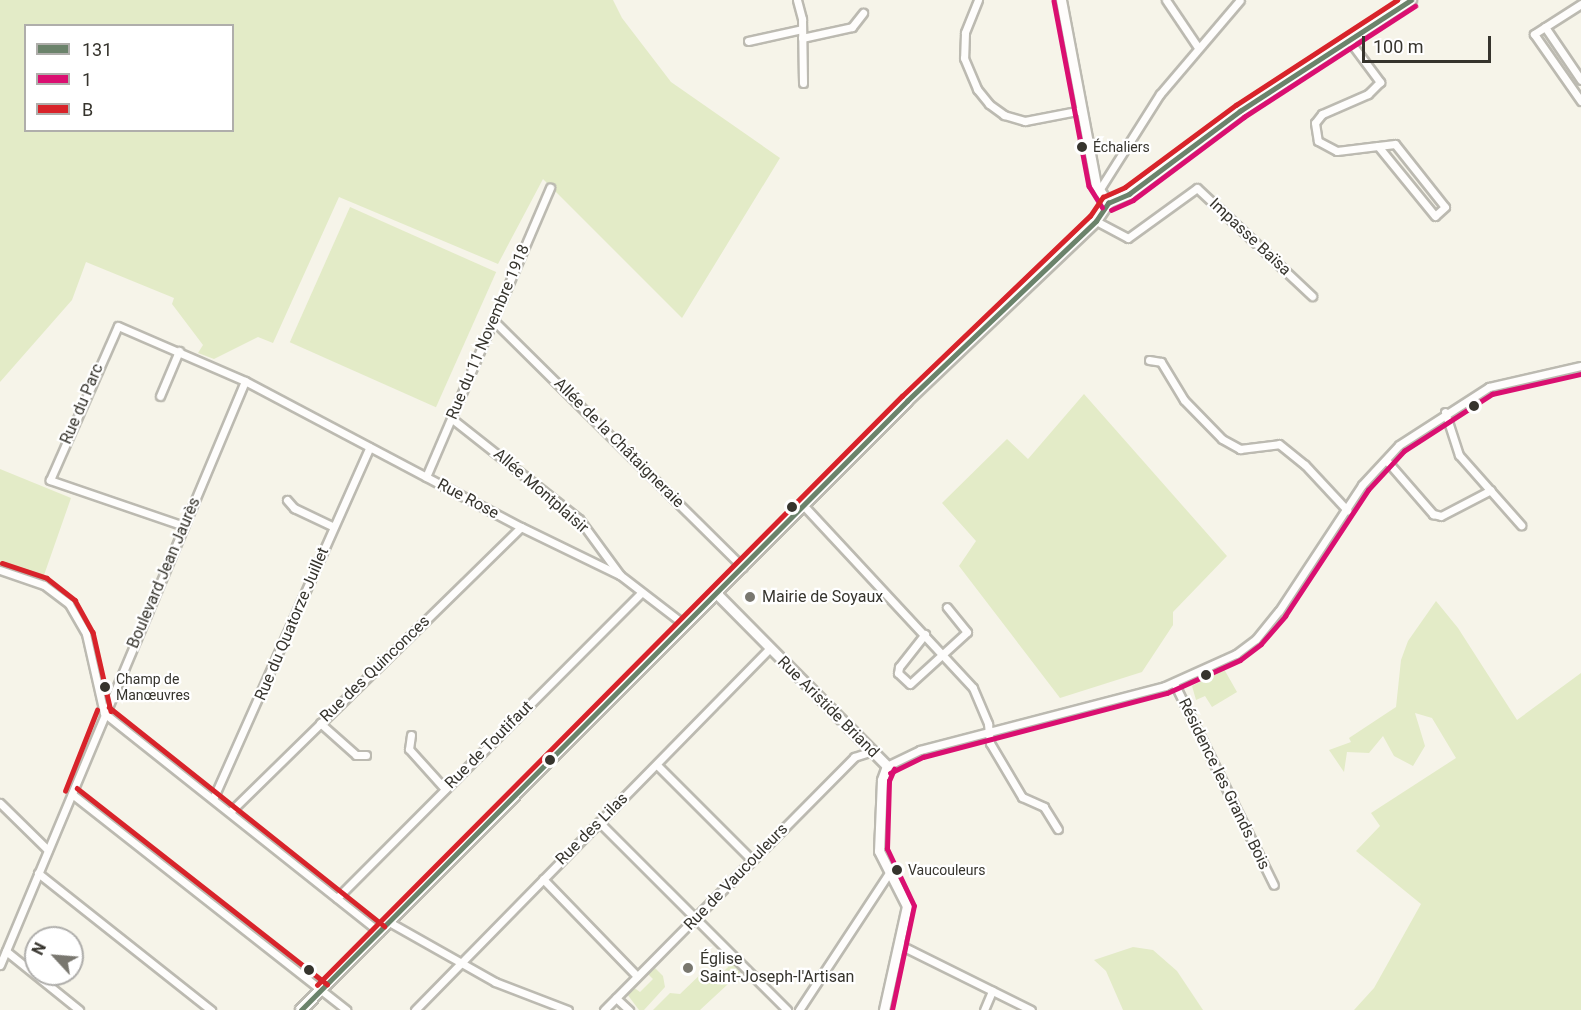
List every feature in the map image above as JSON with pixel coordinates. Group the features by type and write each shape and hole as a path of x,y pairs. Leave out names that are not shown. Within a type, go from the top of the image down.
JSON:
{"main road":[{"path":"301,1010 1034,276 1096,221 1108,203 1129,194 1188,148 1348,39 1411,0"}],"street":[{"path":"797,0 802,29 804,83"},
{"path":"978,0 965,33 964,58 977,89 989,105 1004,115 1025,120 1082,110"},
{"path":"1061,0 1098,192 1108,203"},
{"path":"1166,0 1197,46"},
{"path":"1098,192 1137,126 1197,46 1240,0"},
{"path":"1581,4 1534,34 1581,100"},
{"path":"802,38 852,27 863,13"},
{"path":"1545,27 1581,80"},
{"path":"748,41 802,29"},
{"path":"1348,39 1377,75 1378,87 1322,114 1315,123 1315,132 1328,150 1395,144 1445,207 1435,216 1378,146"},
{"name":"Rue du 11 Novembre 1918","path":"426,477 550,187"},
{"name":"Impasse Baïsa","path":"1096,221 1128,238 1197,188 1312,296"},
{"name":"Allée de la Châtaigneraie","path":"494,321 743,567"},
{"name":"Rue du Parc","path":"184,526 50,480 118,326 245,381"},
{"path":"160,396 179,351"},
{"path":"1149,360 1161,362 1184,400 1222,439 1239,449 1279,444 1305,465 1347,510"},
{"path":"887,766 920,750 1174,683 1218,664 1256,639 1290,596 1362,485 1404,441 1445,412 1505,380 1581,366"},
{"name":"Boulevard Jean Jaurès","path":"0,965 245,381"},
{"name":"Rue Rose","path":"245,381 521,527 620,575 685,625"},
{"path":"1445,412 1459,455 1521,525"},
{"name":"Allée Montplaisir","path":"451,418 579,519 620,575"},
{"name":"Rue du Quatorze Juillet","path":"213,799 370,447"},
{"path":"1386,460 1432,514 1441,516 1491,490"},
{"path":"287,500 294,508 334,526"},
{"path":"804,506 973,688 990,743 1022,796 1044,807 1058,829"},
{"name":"Rue des Quinconces","path":"230,812 521,527"},
{"path":"0,570 44,585 69,604 86,634 104,713 379,932"},
{"name":"Rue de Toutifaut","path":"337,898 641,593"},
{"name":"Rue Aristide Briand","path":"716,593 887,766 882,780 879,851 889,873 906,899 900,945 884,1010"},
{"path":"925,634 898,673 910,684 967,632 947,607"},
{"name":"Rue des Lilas","path":"415,1010 770,648"},
{"name":"Résidence les Grands Bois","path":"1174,683 1274,885"},
{"path":"320,723 356,755 366,754"},
{"path":"411,735 409,749 445,789"},
{"name":"Rue de Vaucouleurs","path":"604,1010 854,757 872,751"},
{"path":"657,765 752,860"},
{"path":"72,794 346,1010"},
{"path":"0,803 48,850"},
{"path":"599,822 787,1010"},
{"path":"38,873 211,1010"},
{"path":"800,1010 889,873"},
{"path":"543,879 637,976"},
{"path":"389,922 527,997 568,1010"},
{"path":"900,945 1031,1010"},
{"path":"6,951 79,1010"},
{"path":"984,1010 993,991"},
{"path":"616,998 629,1010"}],"green space":[{"path":"0,0 613,0 622,18 671,82 780,158 682,318 543,179 498,264 339,197 273,343 258,337 214,359 198,353 203,345 172,304 174,298 86,262 72,300 0,382"},
{"path":"350,207 496,272 436,407 290,342"},
{"path":"1084,394 1227,556 1173,612 1173,625 1142,672 1060,698 959,566 976,541 942,503 1007,439 1028,459"},
{"path":"0,469 71,498 43,578 0,563"},
{"path":"1436,601 1458,628 1517,720 1581,673 1581,1010 1354,1010 1374,988 1421,904 1356,851 1380,826 1371,813 1456,758 1432,718 1415,713 1425,746 1413,766 1394,756 1383,736 1369,753 1347,752 1344,772 1329,750 1351,742 1349,738 1396,707 1401,660 1408,641"},
{"path":"1224,669 1237,692 1212,707 1205,696 1196,700 1192,686"},
{"path":"1133,947 1153,950 1177,971 1203,1010 1123,1010 1106,971 1094,960"},
{"path":"732,963 741,972 700,1010 653,1010 670,993 680,994 706,969 717,978"},
{"path":"655,968 663,976 665,987 644,1010 639,1010 627,994 633,987 640,992 653,979 648,974"}],"transit line":[{"name":"B","path":"317,985 902,396 1090,216 1103,197 1125,187 1236,105 1397,0"},
{"name":"131","path":"301,1010 907,401 1096,221 1108,203 1129,194 1240,111 1411,0"},
{"name":"1","path":"1054,1 1089,186 1102,207"},
{"name":"1","path":"1111,210 1133,200 1244,117 1415,6"},
{"name":"1","path":"890,773 923,757 1167,693 1240,660 1261,644 1285,616 1368,490 1404,451 1492,394 1581,374"},
{"name":"B","path":"2,563 47,578 75,600 93,632 111,711"},
{"name":"B","path":"109,707 384,926"},
{"name":"B","path":"65,791 97,710"},
{"name":"1","path":"892,1010 914,906 887,849 889,781 894,769"},
{"name":"B","path":"77,788 327,984"}],"place":[{"name":"Échaliers","path":"1082,147"},
{"name":"Mairie de Soyaux","path":"750,597"},
{"name":"Champ de Manœuvres","path":"105,687"},
{"name":"Vaucouleurs","path":"897,870"},
{"name":"Église Saint-Joseph-l'Artisan","path":"688,968"}]}
